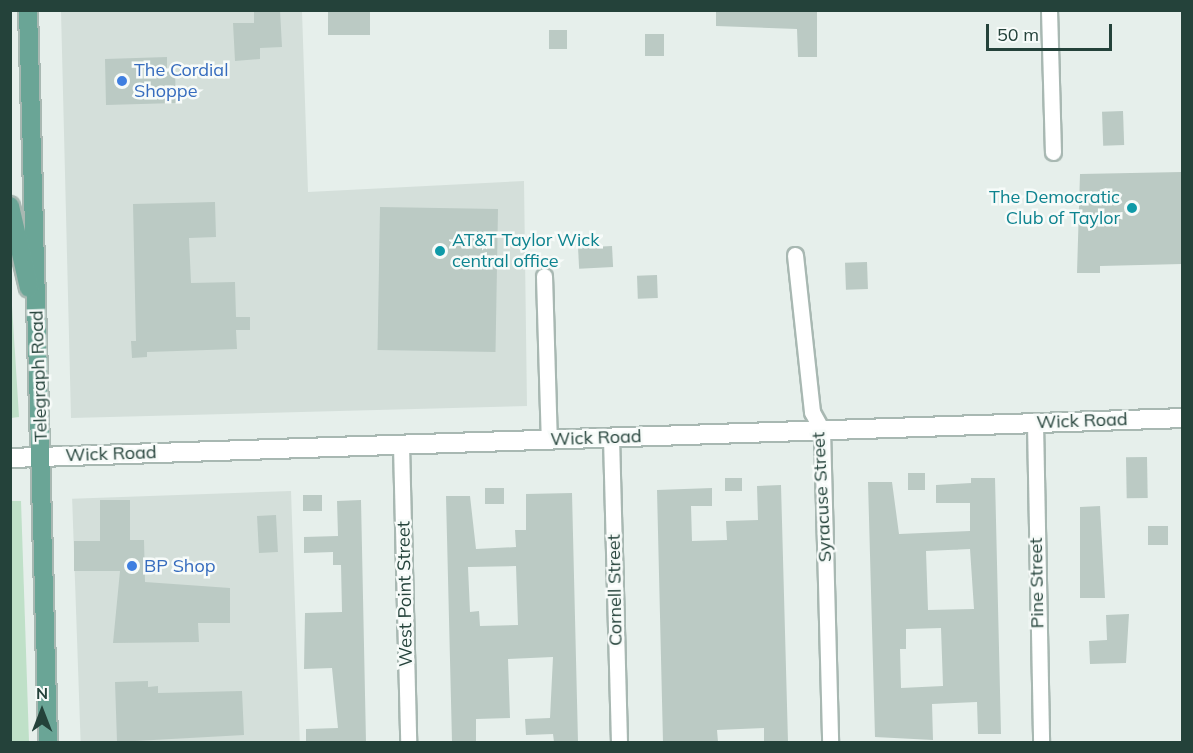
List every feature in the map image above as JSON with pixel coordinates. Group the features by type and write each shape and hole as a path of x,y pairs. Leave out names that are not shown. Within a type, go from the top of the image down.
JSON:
{"main road":[{"name":"Telegraph Road","path":"28,10 48,742"},
{"path":"10,206 37,316"}],"street":[{"path":"1049,10 1053,152"},
{"name":"Syracuse Street","path":"795,255 812,412 822,430 830,742"},
{"path":"544,276 549,440"},
{"name":"Wick Road","path":"10,458 1182,418"},
{"name":"Pine Street","path":"1035,423 1041,742"},
{"name":"Cornell Street","path":"611,437 619,742"},
{"name":"West Point Street","path":"401,445 408,742"}],"shaded area":[{"path":"61,11 302,11 308,192 524,181 527,406 71,418"},
{"path":"291,491 300,742 81,742 72,499"}],"green space":[{"path":"10,274 19,417 11,418 10,418"},
{"path":"11,501 21,501 29,742 11,742"}],"building":[{"path":"254,10 280,10 282,47 260,48 260,59 235,61 233,23 254,23"},
{"path":"328,10 370,10 370,35 328,35"},
{"path":"716,10 817,10 817,57 798,57 797,29 716,26"},
{"path":"549,30 567,30 567,49 549,49"},
{"path":"645,34 664,34 664,56 645,56"},
{"path":"167,57 167,72 175,71 176,103 106,105 105,59"},
{"path":"1123,111 1124,145 1103,146 1102,112"},
{"name":"The Democratic Club of Taylor","path":"1182,172 1182,264 1100,266 1100,273 1077,273 1080,174"},
{"path":"215,202 216,237 189,238 191,283 235,282 236,317 250,317 250,330 236,330 237,349 147,352 147,357 132,358 131,341 136,341 133,204"},
{"name":"AT&T Taylor Wick central office","path":"380,207 498,209 496,352 378,350"},
{"path":"612,246 613,267 579,269 578,248"},
{"path":"867,262 868,289 846,290 845,263"},
{"path":"657,275 658,298 638,299 637,276"},
{"path":"1126,457 1147,457 1148,498 1127,498"},
{"path":"908,473 925,473 925,490 908,490"},
{"path":"725,478 742,478 742,491 725,491"},
{"path":"971,478 995,478 1001,734 978,734 977,702 932,704 933,740 875,737 868,482 892,482 899,534 970,531 970,503 936,503 936,485 971,483","holes":["970,549 974,609 928,610 926,551","941,628 943,686 901,688 900,649 906,649 906,629"]},
{"path":"781,485 788,742 764,742 764,728 717,730 718,742 663,742 657,490 712,488 712,506 691,506 692,541 727,540 726,521 758,520 757,486"},
{"path":"485,488 504,488 504,504 485,504"},
{"path":"572,493 578,742 554,742 553,734 526,735 525,719 550,718 553,657 508,659 510,718 476,719 476,742 452,742 446,496 470,496 476,549 516,547 515,530 526,530 526,494","holes":["516,566 518,625 480,626 479,611 470,612 468,567"]},
{"path":"303,495 322,495 322,511 303,511"},
{"path":"100,500 130,500 130,540 144,540 145,582 230,588 230,623 198,623 199,642 113,643 120,571 74,571 74,541 100,541"},
{"path":"361,500 366,742 306,742 306,729 338,728 332,668 304,669 305,613 342,612 341,565 333,565 333,552 304,553 304,537 338,536 337,501"},
{"path":"1100,506 1105,598 1080,598 1080,507"},
{"path":"276,515 278,552 259,553 257,516"},
{"path":"1148,526 1168,526 1168,545 1148,545"},
{"path":"1129,614 1126,663 1090,664 1089,641 1107,640 1106,615"},
{"path":"148,681 148,687 158,686 158,693 242,691 244,735 117,742 115,682"}],"place":[{"name":"The Cordial Shoppe","path":"122,81"},
{"name":"The Democratic Club of Taylor","path":"1132,208"},
{"name":"AT&T Taylor Wick central office","path":"440,251"},
{"name":"BP Shop","path":"132,566"}]}
